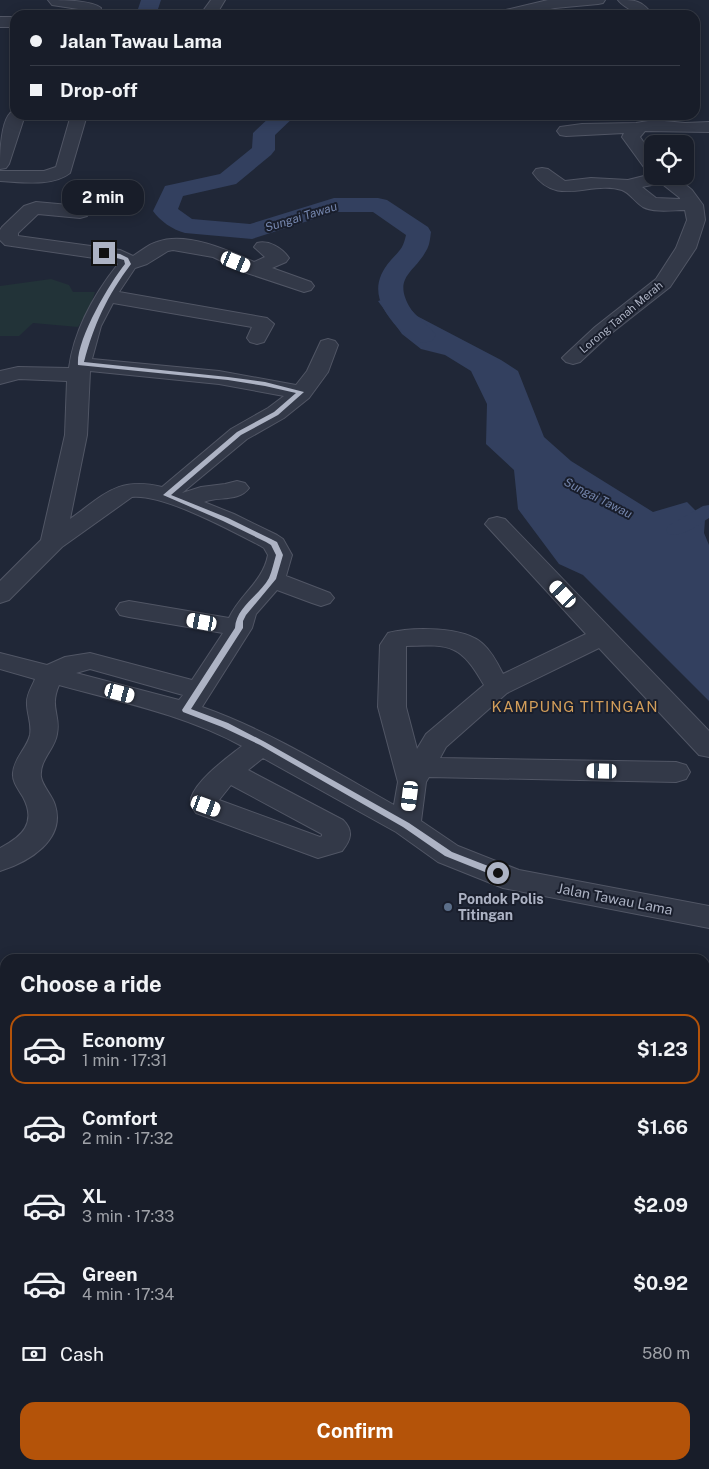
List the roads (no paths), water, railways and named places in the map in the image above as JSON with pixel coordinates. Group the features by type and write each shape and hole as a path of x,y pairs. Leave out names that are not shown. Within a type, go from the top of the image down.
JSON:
{"street":[{"path":"56,0 57,2 89,6 93,8 92,10"},
{"path":"524,10 555,3 598,0"},
{"path":"625,0 636,5 640,10"},
{"path":"0,163 10,120"},
{"path":"0,176 50,176 60,173 64,169 78,120"},
{"path":"566,132 582,129 636,128 661,120 685,128 709,127"},
{"path":"636,128 632,132 631,137 644,155"},
{"path":"542,173 561,187 591,183 628,185 644,181"},
{"path":"628,185 650,203 700,207"},
{"path":"674,185 700,207"},
{"name":"Lorong Tanah Merah","path":"573,358 602,331 663,283 686,248 700,207"},
{"path":"80,212 36,208 31,210 8,231 7,236 12,241 120,256 126,259 128,264"},
{"path":"53,542 76,435 79,369 91,326 106,296 128,264 140,260 162,246 173,244 205,249 254,269 304,286"},
{"path":"254,269 279,258 264,246"},
{"path":"106,296 260,322 264,324 257,338"},
{"path":"176,499 239,434 276,413 301,392 317,372 328,346"},
{"path":"0,378 18,374 79,369 228,378 301,392"},
{"path":"176,499 230,491 237,488"},
{"path":"0,595 53,542 124,491 133,489 145,490 176,499 226,519 274,544 280,555 272,579 243,614 239,621 239,628 193,700"},
{"path":"497,524 709,748"},
{"path":"272,579 321,598"},
{"path":"129,609 239,628"},
{"path":"406,825 416,774 436,741 498,687 602,636"},
{"path":"416,774 392,707 393,645 397,640 408,637 454,640 465,644 474,650 498,687"},
{"name":"Jalan Tawau Lama","path":"0,661 51,674 193,700 225,725 406,825 448,854 514,880 709,917"},
{"path":"0,860 20,853 33,842 41,828 43,816 40,802 29,785 26,772 44,734 40,701 51,674"},
{"path":"230,772 262,744"},
{"path":"416,774 676,772"}],"water":[{"path":"401,294 406,305 417,316 501,360 518,371 544,437 571,461 653,512 687,502 705,520 704,533 709,545 709,701 583,575 559,564 518,509 514,470 486,444 487,404 471,371 445,355 421,349 402,334 378,301"}],"waterway":[{"name":"Sungai Tawau","path":"148,10 151,0"},
{"name":"Sungai Tawau","path":"279,120 264,133 263,150 228,179 173,191 165,211 185,226 252,232 334,205 378,205 419,232 414,251 396,270 391,279 390,288 392,297 402,315 422,335"},
{"path":"675,530 709,510"}],"place":[{"name":"Pondok Polis Titingan","path":"448,907"}],"district":[{"name":"KAMPUNG TITINGAN","path":"575,707"}]}
